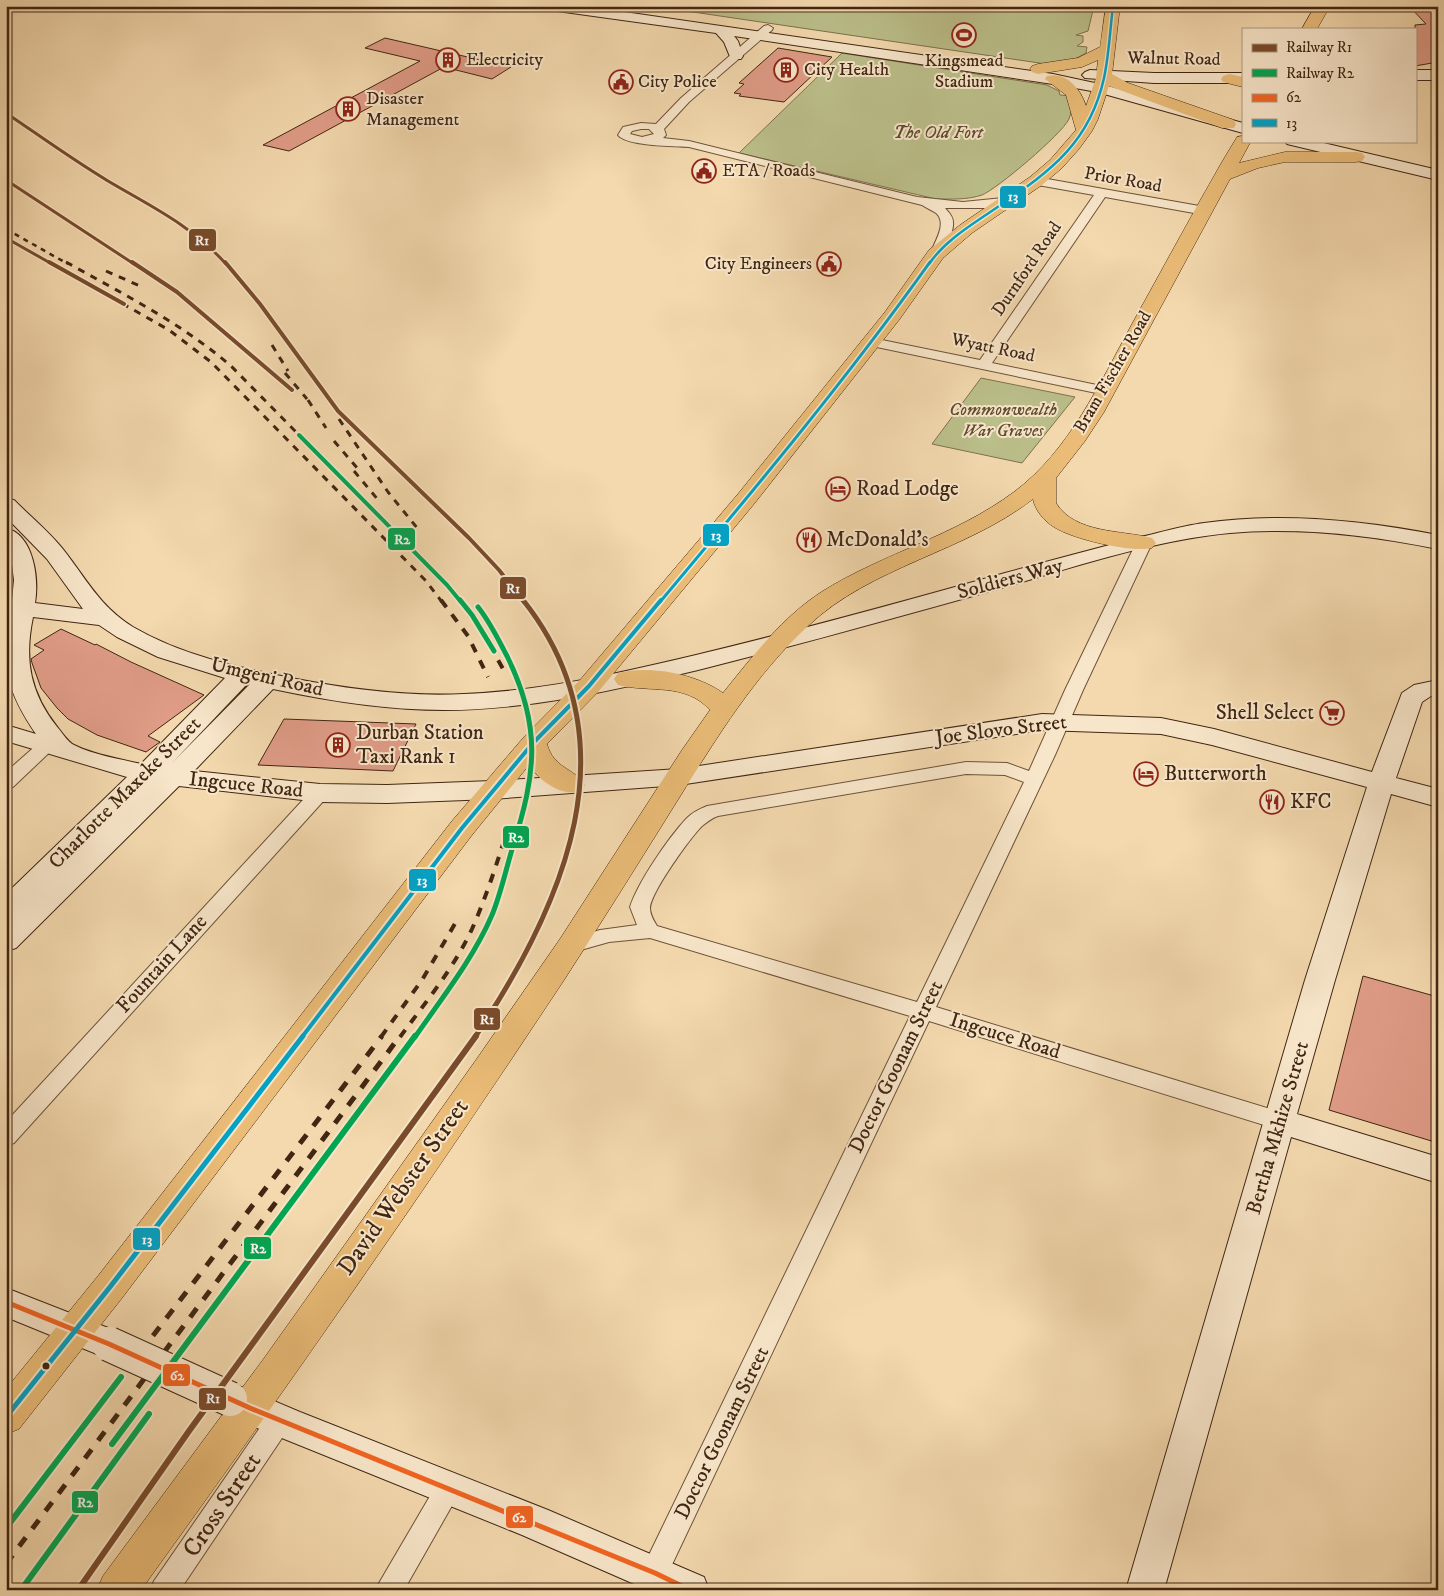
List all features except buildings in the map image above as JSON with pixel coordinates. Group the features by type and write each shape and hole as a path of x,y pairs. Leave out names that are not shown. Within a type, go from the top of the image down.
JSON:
{"highway":[{"path":"6,1417 492,790 589,686 818,411 872,342 936,254 966,229 1036,181 1064,156 1085,128 1094,110 1102,82 1112,6"},
{"path":"1310,28 1322,6"},
{"path":"1038,69 1082,62 1106,50"},
{"path":"1053,80 1067,86 1074,93 1085,128"},
{"path":"1102,82 1122,86 1236,126"},
{"name":"Bram Fischer Road","path":"725,710 793,625 836,592 862,578 988,521 1045,479 1064,455 1106,391 1242,142"},
{"path":"1224,175 1253,164 1285,156 1356,157"},
{"path":"1045,479 1044,498 1046,504 1054,516 1064,524 1089,532 1144,543"},
{"path":"627,679 656,679 685,684 717,700 725,710"},
{"name":"David Webster Street","path":"118,1590 218,1452 253,1409 570,946 696,749 725,710"},
{"path":"534,743 538,760 544,767 571,785"}],"main road":[{"path":"550,6 721,30 764,31 1038,69 1102,82"},
{"path":"621,7 1053,80 1102,82"},
{"path":"721,30 731,41 736,56"},
{"path":"1416,75 1438,75"},
{"name":"Walnut Road","path":"1102,82 1238,80"},
{"path":"1297,142 1438,175"},
{"name":"Umgeni Road","path":"6,506 52,551 104,618 148,644 186,658 267,681 330,692 439,702 465,703 521,698 589,686"},
{"name":"Soldiers Way","path":"589,686 627,679 777,643 1144,543 1204,530 1290,525 1386,533 1438,542"},
{"path":"7,537 22,556 26,576 14,606 11,665 31,708 55,749"},
{"path":"14,606 104,618"},
{"name":"Charlotte Maxeke Street","path":"6,941 21,906 146,773 242,675"},
{"name":"Charlotte Maxeke Street","path":"21,906 174,776 267,681"},
{"name":"Bertha Mkhize Street","path":"1145,1590 1320,980 1381,783 1411,698 1423,690 1438,687"},
{"name":"Joe Slovo Street","path":"571,785 679,777 993,728 1042,722 1062,722 1145,724 1214,737 1438,798"},
{"name":"Ingcuce Road","path":"6,733 126,769 263,788 320,793 386,794 571,785"},
{"name":"Ingcuce Road","path":"1280,1122 1438,1170"},
{"path":"6,1302 76,1329 253,1409 449,1488 651,1581 690,1590"}],"street":[{"path":"685,100 641,126 627,129 624,135 634,140 656,134 685,100 764,31"},
{"path":"641,126 656,134 690,144 924,202 967,206 994,204 1009,200"},
{"name":"Prior Road","path":"1036,181 1205,211"},
{"name":"Durnford Road","path":"984,365 1101,194"},
{"path":"924,202 940,210 947,219 947,227 936,254"},
{"name":"Wyatt Road","path":"872,342 1106,391"},
{"name":"Doctor Goonam Street","path":"651,1581 1062,722 1074,690 1144,543"},
{"path":"6,783 55,749"},
{"path":"650,931 642,916 640,907 646,891 691,826 701,816 714,810 966,768 1007,769 1034,779"},
{"name":"Fountain Lane","path":"6,1137 320,793"},
{"name":"Ingcuce Road","path":"570,946 591,938 614,933 650,931 1122,1071 1280,1122"},
{"name":"Cross Street","path":"164,1590 253,1409"},
{"path":"389,1590 449,1488"}],"green space":[{"name":"Kingsmead Stadium","path":"652,6 1094,6 1088,31 1076,35 1083,36 1083,42 1077,46 1087,47 1086,53 1075,59 1046,64"},
{"name":"The Old Fort","path":"842,53 1047,85 1059,91 1060,95 1072,96 1070,117 1055,136 1001,183 990,191 976,197 936,199 739,153"},
{"name":"Commonwealth War Graves","path":"981,378 1075,397 1022,463 932,444"}],"railway":[{"path":"6,229 68,264"},
{"path":"6,238 51,264"},
{"path":"49,262 169,330 211,362 426,581 442,602"},
{"path":"66,262 172,323 212,350 231,366 447,585 460,602"},
{"path":"106,271 140,286"},
{"path":"272,345 288,371"},
{"path":"285,373 307,399"},
{"path":"308,400 326,428"},
{"path":"339,419 388,492 418,529"},
{"path":"334,441 358,469"},
{"path":"354,471 379,501"},
{"path":"441,600 468,636 488,677"},
{"path":"459,600 486,639 506,674"},
{"path":"400,1037 439,985 465,943 487,890 509,825"},
{"path":"381,1037 422,980 456,922"},
{"path":"6,1528 382,1036"},
{"path":"6,1564 400,1036"}],"rail line":[{"name":"R1","path":"6,113 95,173 187,227 210,247 236,275 260,304 317,385 338,411 374,448 469,538 499,570 526,604 549,641 568,680 576,707 580,735 578,796 567,855 548,909 513,978 471,1044 189,1431 78,1590"},
{"name":"R1","path":"6,180 177,292 292,390"},
{"name":"R1","path":"6,238 124,304"},
{"name":"R2","path":"299,435 447,585 472,615 494,651"},
{"name":"R2","path":"112,1444 413,1039 466,962 491,915 526,801 533,748 529,712 520,683 497,637 478,607"},
{"name":"R2","path":"6,1528 121,1377"},
{"name":"R2","path":"21,1590 149,1414"}],"transit line":[{"name":"13","path":"6,1417 110,1287 462,828 533,743 589,686 746,499 892,316 936,254 966,229 1036,181 1056,164 1084,131 1104,78 1113,6"},
{"name":"62","path":"6,1302 109,1344 250,1408 655,1573 690,1590"}],"place":[{"name":"Kingsmead Stadium","path":"964,35"},
{"name":"Electricity","path":"448,60"},
{"name":"City Health","path":"786,70"},
{"name":"City Police","path":"621,82"},
{"name":"Disaster Management","path":"348,109"},
{"name":"ETA / Roads","path":"704,171"},
{"name":"City Engineers","path":"829,264"},
{"name":"Road Lodge","path":"838,489"},
{"name":"McDonald's","path":"809,540"},
{"name":"Shell Select","path":"1332,713"},
{"name":"Durban Station Taxi Rank 1","path":"338,745"},
{"name":"Butterworth","path":"1146,774"},
{"name":"KFC","path":"1272,802"}]}
